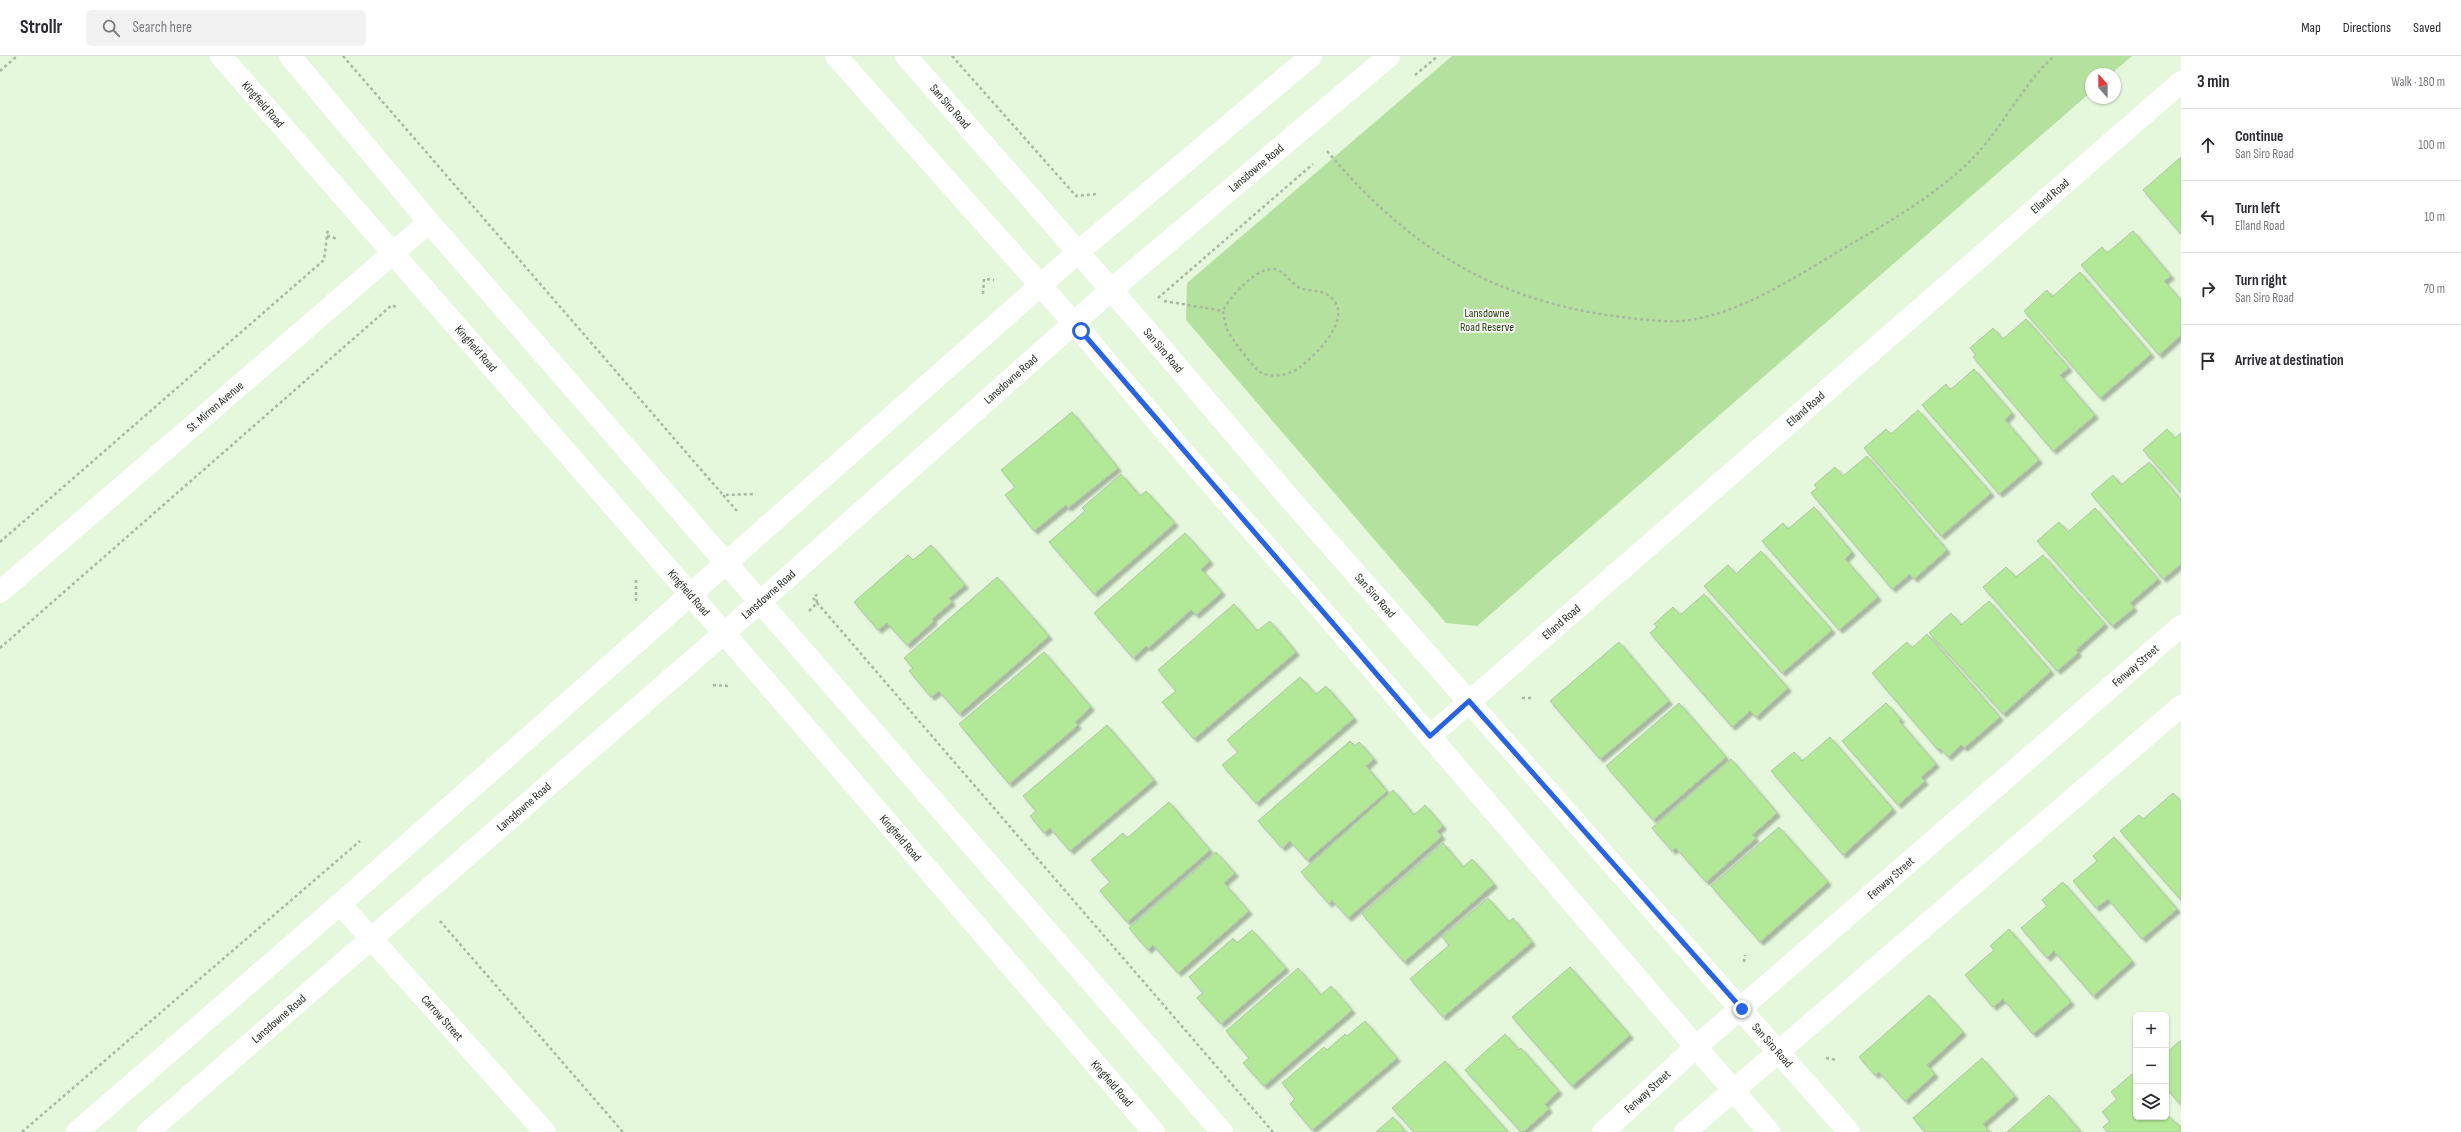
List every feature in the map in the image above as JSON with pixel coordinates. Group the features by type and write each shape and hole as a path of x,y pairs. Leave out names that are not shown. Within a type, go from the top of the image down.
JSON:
{"street":[{"name":"Kingfield Road","path":"222,56 394,251 1154,1132"},
{"path":"290,56 429,222 1222,1132"},
{"path":"836,56 1040,286 1074,322 1178,446 1430,736 1769,1132"},
{"name":"San Siro Road","path":"906,56 1111,290 1290,499 1779,1050 1849,1132"},
{"path":"77,1132 340,904 1077,253 1311,56"},
{"name":"Lansdowne Road","path":"148,1132 760,602 1074,322 1389,56"},
{"name":"Elland Road","path":"1430,736 2181,82"},
{"name":"St. Mirren Avenue","path":"0,592 429,222"},
{"name":"Fenway Street","path":"1602,1132 1696,1047 1742,1009 2181,626"},
{"path":"1685,1132 1732,1090 2181,706"},
{"name":"Carrow Street","path":"340,904 545,1132"}],"path":[{"path":"0,71 17,56"},
{"path":"343,56 723,495"},
{"path":"952,56 1076,196 1102,194"},
{"path":"1414,76 1438,56"},
{"path":"1327,151 1349,177 1419,242 1462,268 1514,293 1580,311 1657,321 1698,319 1730,310 1786,282 1896,218 1938,187 1969,162 1992,137 2018,96 2054,56"},
{"path":"1322,156 1333,146"},
{"path":"1223,311 1156,300 1316,162"},
{"path":"0,542 324,260 329,224"},
{"path":"1267,269 1278,270 1302,289 1326,294 1334,302 1338,316 1332,335 1306,363 1293,372 1279,375 1267,375 1259,371 1227,330 1223,311 1227,301 1242,286 1267,269"},
{"path":"0,648 392,305 405,311"},
{"path":"636,574 636,604"},
{"path":"817,603 1273,1132"},
{"path":"22,1132 365,837"},
{"path":"436,917 623,1132"}],"green space":[{"name":"Lansdowne Road Reserve","path":"1452,56 2132,56 2118,68 2085,68 2085,97 1477,626 1446,623 1186,320 1187,283"}],"building":[{"path":"2181,157 2181,234 2143,190"},
{"path":"2133,231 2171,276 2164,281 2181,300 2181,335 2159,355 2081,265 2102,247 2107,253"},
{"path":"2080,272 2151,354 2100,398 2024,311 2047,290 2052,297"},
{"path":"2026,319 2069,368 2060,375 2095,415 2053,451 1973,357 1976,355 1970,348 1993,328 2003,339"},
{"path":"1974,369 2012,413 2005,420 2039,460 1999,494 1922,405 1946,384 1950,390"},
{"path":"1918,410 1991,493 1941,536 1864,448 1886,429 1891,434"},
{"path":"1072,412 1118,468 1068,508 1066,505 1034,531 1005,495 1015,487 1001,470"},
{"path":"2167,429 2175,438 2181,433 2181,493 2143,450"},
{"path":"1867,456 1947,550 1914,579 1910,574 1892,589 1811,493 1817,488 1814,485 1835,467 1843,476"},
{"path":"2149,462 2181,500 2181,564 2163,579 2091,494 2113,475 2121,485"},
{"path":"1121,474 1140,496 1146,491 1175,523 1094,594 1049,542 1085,511 1082,508"},
{"path":"1814,507 1852,552 1845,559 1878,597 1839,630 1762,541 1783,523 1788,529"},
{"path":"2095,508 2158,579 2130,603 2134,608 2112,626 2037,541 2059,522 2068,532"},
{"path":"1185,533 1210,561 1201,569 1222,592 1196,615 1191,610 1148,648 1146,646 1133,658 1094,613"},
{"path":"931,545 965,585 949,598 952,602 932,619 934,621 907,645 887,623 878,630 854,602 908,555 913,560"},
{"path":"1761,551 1832,630 1782,673 1704,586 1728,565 1736,574"},
{"path":"2043,555 2105,624 2076,650 2078,653 2057,671 1983,587 2006,567 2016,577"},
{"path":"997,577 1049,636 959,714 939,691 931,697 909,671 913,668 904,658"},
{"path":"1704,594 1788,688 1756,717 1750,711 1732,727 1650,633 1657,627 1654,624 1673,607 1680,615"},
{"path":"1989,601 2051,671 2003,714 1929,633 1951,613 1961,625"},
{"path":"1234,604 1257,631 1270,621 1296,652 1194,739 1162,702 1176,691 1158,670"},
{"path":"1927,634 2000,717 1964,748 1961,745 1948,757 1940,748 1938,750 1872,673 1907,642 1912,648"},
{"path":"1619,642 1669,701 1600,759 1550,701"},
{"path":"1044,652 1091,707 1075,722 1078,725 1009,784 959,724"},
{"path":"1300,677 1316,694 1326,686 1354,718 1256,803 1222,765 1238,752 1227,740"},
{"path":"1679,703 1726,757 1653,820 1606,766"},
{"path":"1886,703 1901,719 1899,721 1936,764 1921,777 1925,781 1898,805 1842,741"},
{"path":"1107,725 1154,780 1070,851 1050,828 1044,833 1030,816 1036,811 1023,796"},
{"path":"1830,737 1893,809 1843,855 1771,771 1794,752 1802,761"},
{"path":"1350,741 1355,746 1359,742 1374,759 1366,766 1387,791 1307,860 1290,841 1282,848 1258,821"},
{"path":"1731,759 1777,813 1752,835 1756,838 1706,882 1676,848 1672,851 1652,828"},
{"path":"1393,790 1414,815 1425,805 1443,826 1437,831 1442,836 1348,918 1332,900 1329,904 1301,872"},
{"path":"2173,793 2181,802 2181,900 2120,831 2139,815 2143,819"},
{"path":"1169,802 1210,850 1127,922 1100,891 1110,882 1091,860 1123,833 1127,838"},
{"path":"1779,827 1828,882 1760,942 1711,886"},
{"path":"2114,837 2177,909 2142,939 2108,899 2096,908 2073,881 2097,861 2093,856"},
{"path":"1443,843 1463,867 1472,859 1494,884 1404,962 1362,914"},
{"path":"1216,852 1235,873 1224,883 1249,911 1178,973 1153,945 1148,950 1129,928"},
{"path":"2063,882 2132,961 2093,996 2054,951 2047,958 2021,928 2047,906 2042,900"},
{"path":"1488,898 1509,922 1513,918 1532,942 1443,1017 1410,979 1449,945 1442,937"},
{"path":"2009,929 2071,1002 2033,1034 2003,999 1993,1007 1965,975 1994,950 1990,946"},
{"path":"1252,930 1286,968 1221,1024 1197,998 1203,993 1189,977 1233,938 1237,943"},
{"path":"1570,967 1630,1035 1572,1086 1512,1017"},
{"path":"1298,968 1321,995 1331,986 1352,1010 1264,1086 1243,1063 1249,1058 1226,1031"},
{"path":"1929,995 1963,1032 1927,1065 1935,1074 1905,1101 1879,1072 1875,1075 1859,1057"},
{"path":"1365,1021 1397,1058 1312,1130 1290,1104 1295,1099 1282,1083 1324,1047 1327,1050 1345,1034 1347,1036"},
{"path":"1505,1034 1519,1050 1521,1048 1559,1091 1545,1104 1549,1109 1523,1132 1521,1132 1465,1070"},
{"path":"2181,1040 2181,1105 2169,1091 2169,1050"},
{"path":"1982,1058 2015,1096 1983,1124 1990,1132 1925,1132 1913,1118"},
{"path":"1445,1061 1508,1132 1414,1132 1392,1108"},
{"path":"2132,1074 2133,1120 2169,1120 2169,1117 2181,1127 2181,1132 2107,1132 2103,1127 2110,1121 2102,1112 2117,1099 2111,1092"},
{"path":"2049,1095 2081,1132 2007,1132"},
{"path":"1393,1117 1406,1132 1376,1132"}],"route":[{"path":"1081,331 1178,446 1430,736 1469,701 1742,1009"}]}
